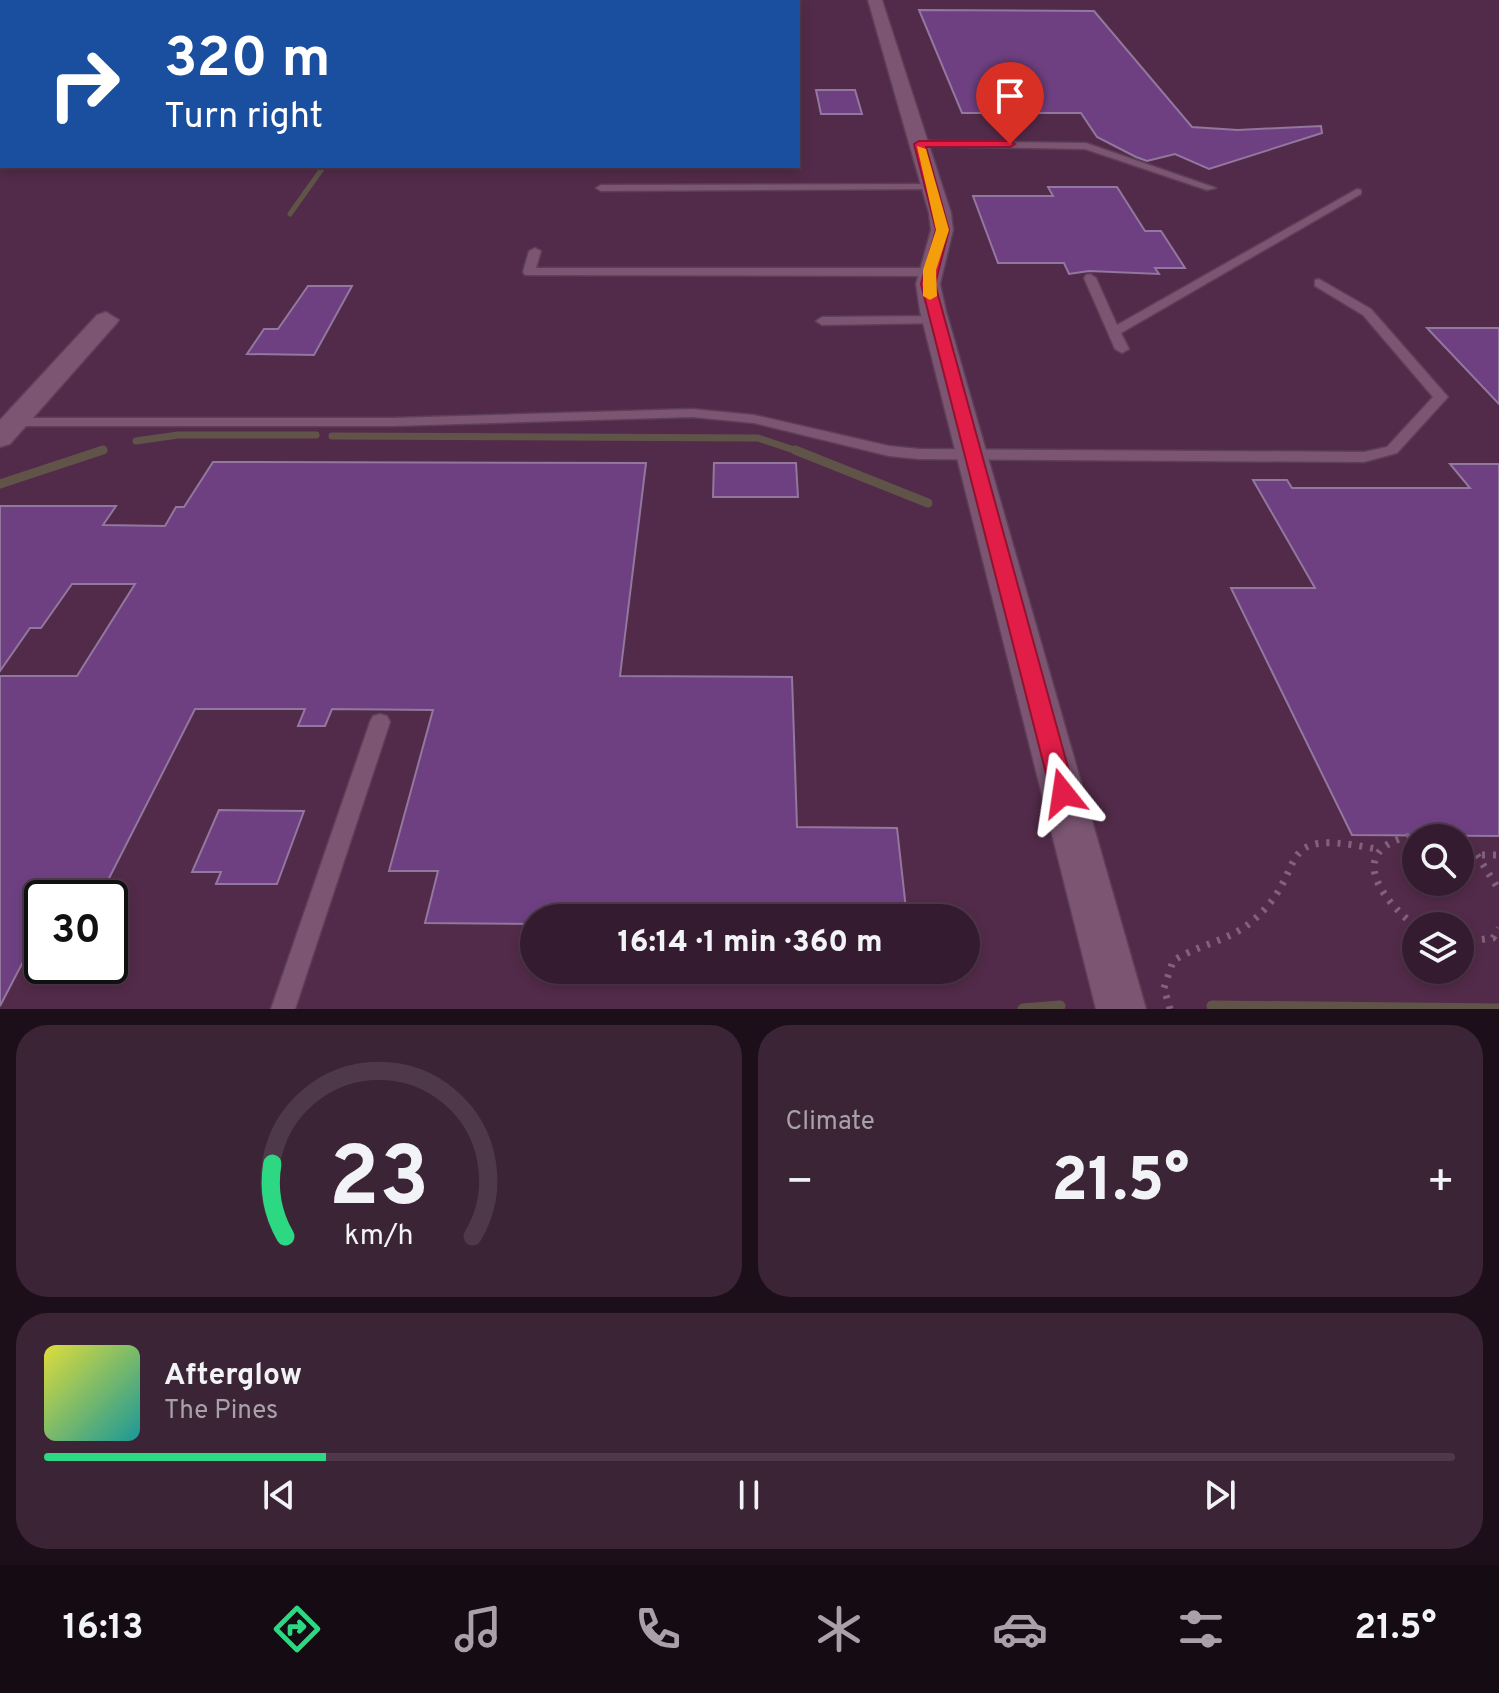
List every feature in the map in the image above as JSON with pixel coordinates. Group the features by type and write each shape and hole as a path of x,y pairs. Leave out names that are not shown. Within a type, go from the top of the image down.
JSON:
{"street":[{"path":"875,0 932,187 942,230 928,284 936,320 1121,1009"},
{"path":"7,430 106,320"}],"lane":[{"path":"919,144 1086,146 1211,188"},
{"path":"601,188 932,187"},
{"path":"1114,332 1357,192"},
{"path":"535,251 529,272 929,272"},
{"path":"1090,278 1122,349"},
{"path":"7,430 692,413 754,419 889,451 1364,457 1392,450 1441,397 1367,312 1319,283"},
{"path":"822,321 936,320"},
{"path":"283,1009 380,722"}],"path":[{"path":"1170,1009 1164,988 1173,961 1247,925 1268,906 1289,862 1302,847 1328,839 1381,850 1402,840"},
{"path":"1381,850 1376,866 1379,881 1395,909 1402,915"},
{"path":"1477,855 1499,855"},
{"path":"1477,855 1499,890"},
{"path":"1474,940 1493,938 1499,928"}],"shaded area":[{"path":"800,0 1499,0 1499,1009 0,1009 0,168 800,168"}],"building":[{"path":"919,10 1094,11 1192,127 1238,130 1321,126 1322,133 1209,169 1175,154 1147,161 1136,157 1097,137 1081,113 962,113"},
{"path":"816,90 855,90 862,114 821,114"},
{"path":"1048,187 1117,187 1145,231 1161,231 1185,268 1155,268 1159,274 1089,271 1069,274 1064,263 998,263 973,196 1053,196"},
{"path":"308,286 352,286 314,355 247,354 264,329 278,329"},
{"path":"1427,328 1499,328 1499,404"},
{"path":"213,462 646,463 620,676 792,677 797,827 897,828 905,904 520,904 520,924 425,923 438,871 389,871 433,710 332,709 325,726 298,726 305,709 195,709 108,880 24,880 24,960 0,1006 0,676 77,676 135,584 72,584 41,628 30,628 0,671 0,506 116,506 103,525 165,526 176,507 184,507"},
{"path":"714,463 796,463 798,497 713,497"},
{"path":"1450,464 1499,464 1499,836 1474,836 1474,824 1402,824 1402,835 1352,835 1231,588 1315,588 1253,480 1287,480 1292,488 1470,488"},
{"path":"219,810 304,811 277,884 216,884 221,872 192,872"}],"waterway":[{"path":"290,214 323,168"},
{"path":"136,441 178,435 316,435"},
{"path":"332,436 758,438 800,452"},
{"path":"0,484 103,450 98,452"},
{"path":"795,450 928,503"},
{"path":"1023,1009 1060,1006"},
{"path":"1212,1006 1499,1009"}],"slow traffic":[{"path":"921,149 942,230 930,270 930,296"}],"route":[{"path":"1010,144 919,144 940,213 942,230 928,284 1063,793"}]}
